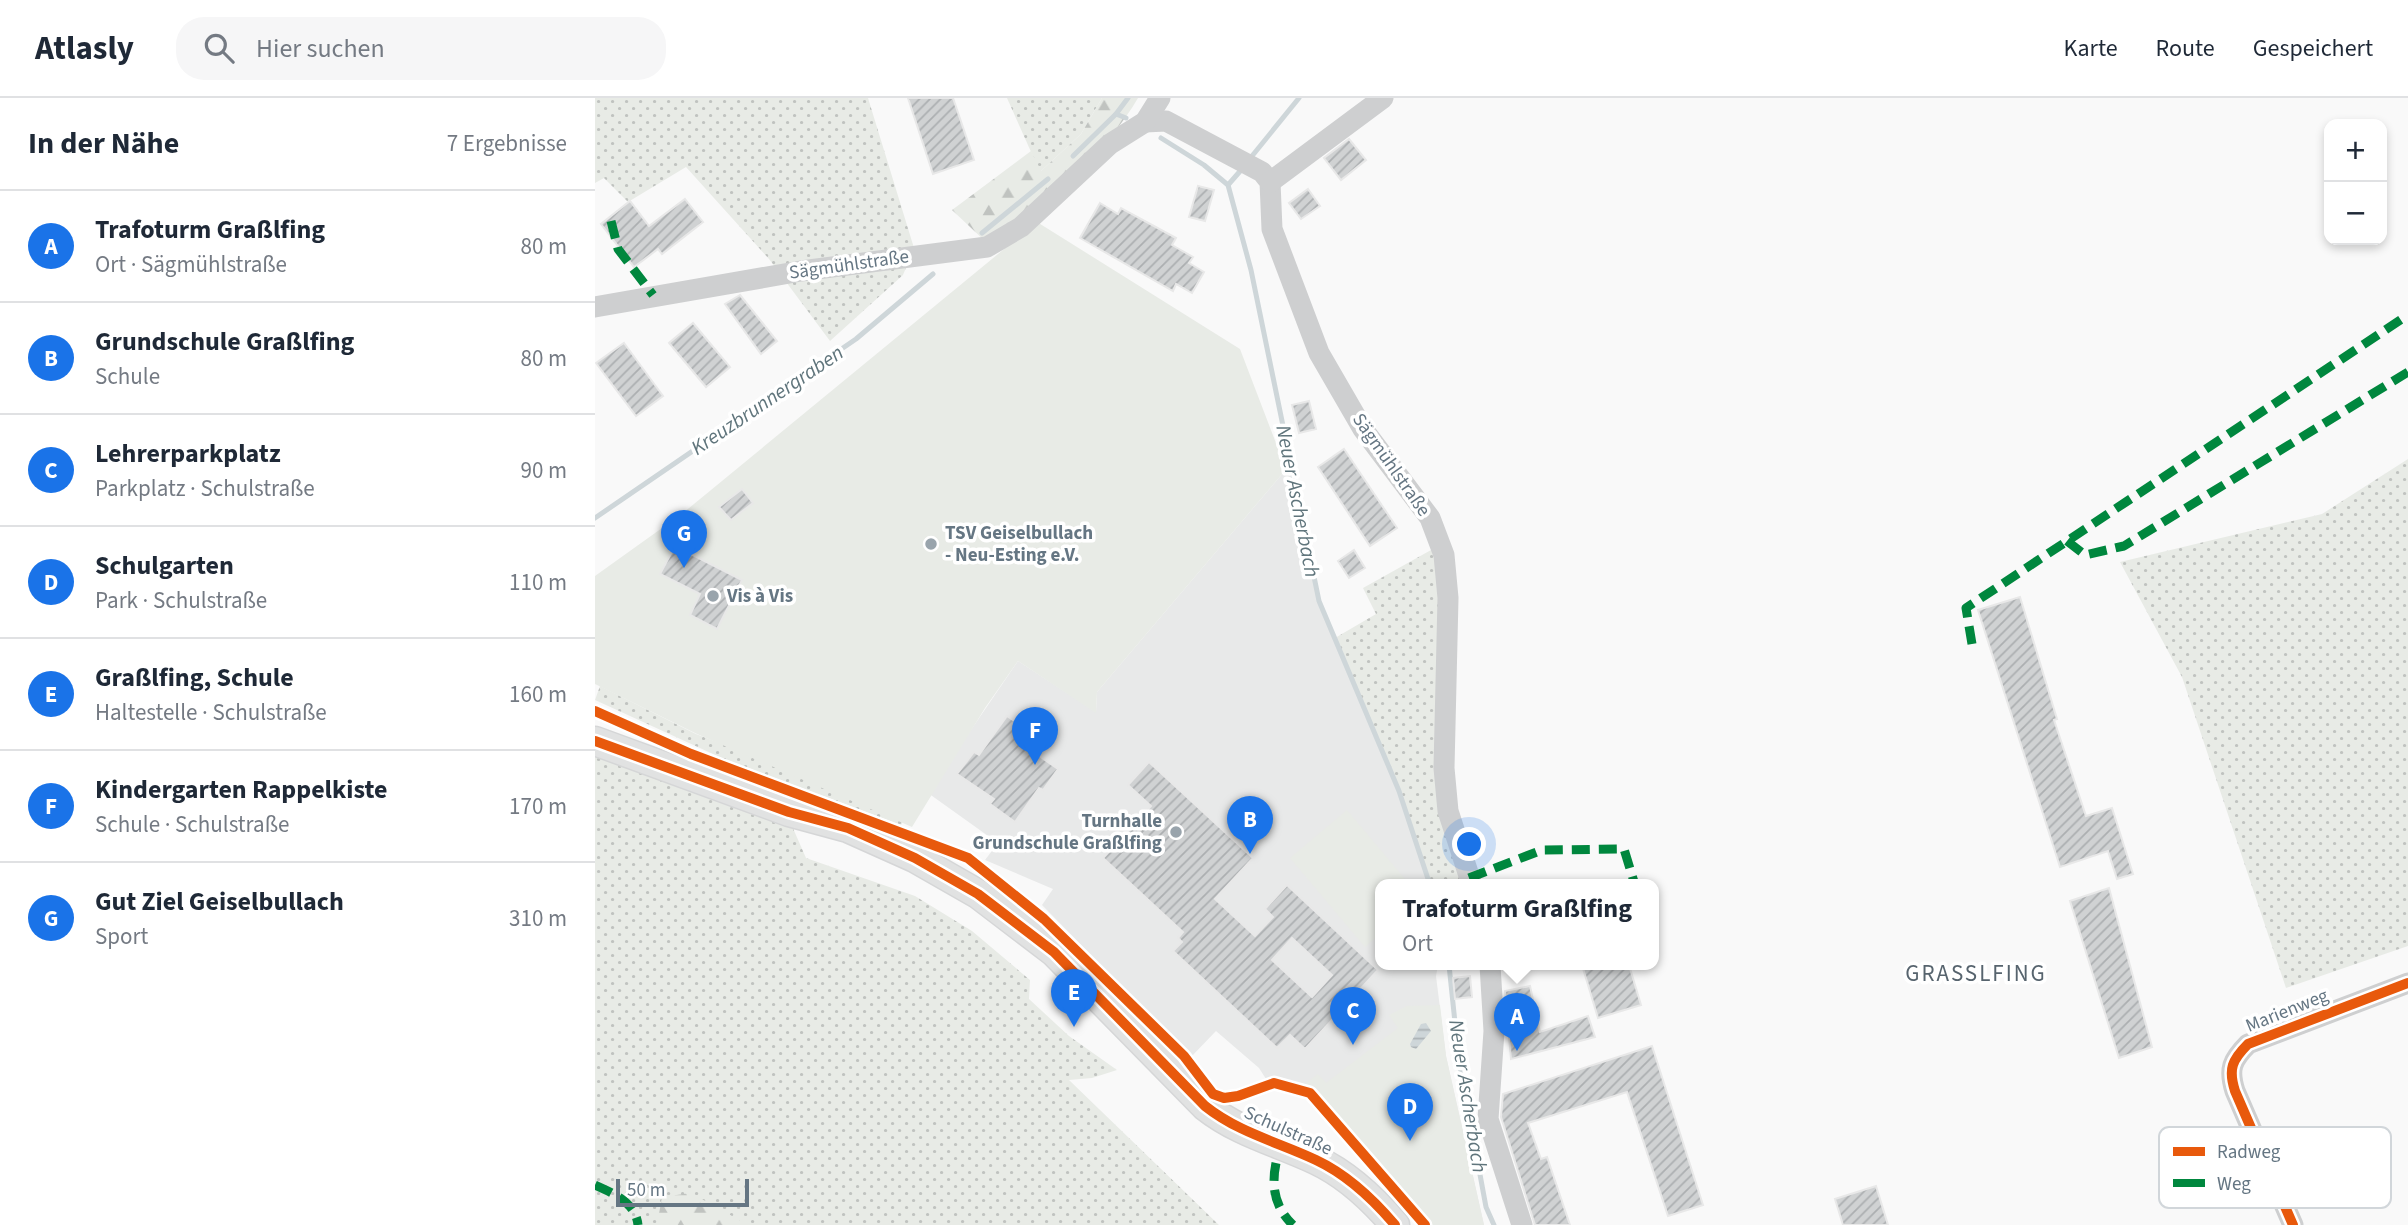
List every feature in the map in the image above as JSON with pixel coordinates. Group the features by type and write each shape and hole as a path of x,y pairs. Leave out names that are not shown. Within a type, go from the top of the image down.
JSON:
{"street":[{"name":"Sägmühlstraße","path":"595,307 801,271 987,247 1021,227 1110,144 1145,122 1160,98"},
{"path":"1145,122 1166,121 1266,177 1383,98"},
{"name":"Sägmühlstraße","path":"1266,177 1272,229 1319,353 1363,429 1430,518 1444,555 1448,598 1445,779 1448,811 1470,879"},
{"name":"Schulstraße","path":"595,741 789,812 848,828 915,858 978,894 1053,952 1205,1106 1225,1122 1338,1172 1372,1199 1395,1225"},
{"name":"Schulstraße","path":"789,812 926,883 981,918 1046,970 1195,1119 1251,1154 1329,1187 1362,1213 1372,1225"},
{"path":"1490,970 1494,1031 1488,1119 1522,1225"},
{"name":"Marienweg","path":"2251,1127 2230,1076 2232,1060 2248,1044 2408,983"},
{"name":"Marienweg","path":"2286,1208 2293,1225"}],"shaded area":[{"path":"1283,473 1294,477 1319,601 1399,791 1428,879 1375,879 1375,970 1437,970 1446,1056 1484,1225 1428,1225 1312,1090 1287,1080 1266,1079 1259,1068 1216,1031 1191,1057 1042,905 1053,889 985,860 998,843 928,793 1018,661 1096,712 1097,692"},
{"path":"1426,1023 1431,1031 1416,1049 1411,1047 1410,1044 1421,1024"}],"green space":[{"path":"595,98 868,98 914,248 903,275 830,341 769,259 686,167 628,202 604,178 595,183"},
{"path":"1007,98 1102,98 1081,134 1040,172"},
{"path":"1102,98 1138,98 1124,120 1090,160 1029,211 986,242 952,210 1031,151 1041,171 1081,134"},
{"name":"TSV Geiselbullach - Neu-Esting e.V.","path":"1037,222 1240,349 1284,464 1283,473 1097,692 1096,713 1018,661 985,708 912,827 697,734 595,684 595,576 683,513"},
{"path":"2408,459 2408,946 2286,988 2182,677 2120,562 2322,514"},
{"path":"1440,545 1444,768 1471,879 1428,879 1399,791 1335,638 1376,614 1363,588"},
{"path":"600,686 696,734 907,815 901,825 724,759 595,700"},
{"path":"595,754 792,826 806,858 915,896 972,931 1030,980 1029,999 1069,1036 1117,1070 1092,1078 1069,1080 1219,1225 595,1225"},
{"path":"1347,810 1405,879 1375,879 1375,938 1365,947 1290,858"},
{"path":"1440,1005 1446,1056 1484,1225 1428,1225 1306,1083 1318,1074 1326,1083 1398,1028 1389,1015 1407,1006"},
{"path":"691,1193 748,1225 657,1225 662,1197"}],"building":[{"path":"908,98 953,98 974,160 933,174"},
{"path":"1349,139 1366,160 1341,180 1324,158"},
{"path":"1198,186 1214,190 1205,221 1189,217"},
{"path":"1308,189 1320,206 1301,219 1289,203"},
{"path":"685,199 703,222 662,254 658,249 634,267 601,224 630,201 649,226"},
{"path":"1100,203 1118,214 1121,208 1176,238 1172,245 1193,257 1189,263 1204,272 1192,293 1176,284 1173,291 1080,238"},
{"path":"740,295 777,341 761,354 725,304"},
{"path":"693,323 730,367 706,387 669,343"},
{"path":"624,343 663,396 636,416 596,363"},
{"path":"1309,401 1316,429 1299,433 1292,405"},
{"path":"1344,449 1397,528 1370,546 1318,467"},
{"path":"742,489 753,503 731,520 719,507"},
{"path":"675,546 742,580 717,629 690,615 700,594 660,574"},
{"path":"1354,550 1365,568 1349,578 1338,561"},
{"path":"2020,597 2057,719 2054,720 2086,816 2112,808 2133,874 2117,879 2108,851 2060,867 1978,610"},
{"path":"1007,716 1030,732 1022,744 1058,769 1043,790 1039,788 1015,822 990,804 994,799 957,774 974,752 979,755"},
{"path":"1149,762 1253,858 1215,899 1255,936 1273,917 1265,909 1287,885 1378,970 1305,1049 1290,1035 1277,1048 1173,951 1182,942 1178,938 1183,932 1103,858 1151,806 1128,785","holes":["1292,938 1332,975 1312,997 1272,960"]},
{"path":"2109,888 2152,1047 2119,1058 2070,901"},
{"path":"1584,970 1630,970 1641,1005 1598,1018"},
{"path":"1470,976 1472,997 1455,999 1453,978"},
{"path":"1530,986 1540,1032 1588,1016 1595,1037 1511,1059 1505,991"},
{"path":"1652,1046 1703,1205 1668,1216 1627,1092 1528,1123 1541,1159 1547,1157 1570,1225 1535,1225 1501,1117 1503,1094"},
{"path":"1876,1186 1888,1225 1843,1225 1835,1199"}],"waterway":[{"name":"Neuer Ascherbach","path":"1126,118 1116,114 1128,98"},
{"path":"1248,161 1299,98"},
{"name":"Kreuzbrunnergraben","path":"1073,156 1116,114"},
{"name":"Neuer Ascherbach","path":"1161,138 1204,165 1228,185 1251,270 1319,601 1399,791 1428,879"},
{"path":"1228,185 1242,169"},
{"name":"Kreuzbrunnergraben","path":"982,233 1048,179"},
{"name":"Kreuzbrunnergraben","path":"595,518 856,339 933,274"},
{"name":"Neuer Ascherbach","path":"1450,970 1459,1061 1486,1207 1494,1225"}],"marked path":[{"path":"611,221 618,249 653,295"},
{"path":"1972,644 1966,608 2408,315"},
{"path":"2067,541 2085,555 2124,546 2408,372"},
{"path":"1469,878 1542,850 1624,849 1633,879"},
{"path":"1276,1163 1276,1197 1282,1212 1293,1225"},
{"path":"595,1185 616,1195 628,1205 638,1225"}],"cycle path":[{"path":"595,711 691,754 968,858 1044,919 1184,1056 1213,1094 1224,1098 1238,1096 1274,1083 1310,1093 1425,1225"},
{"path":"595,741 789,812 848,828 915,858 978,894 1054,952 1205,1106 1231,1123 1316,1160 1339,1173 1369,1197 1395,1225"},
{"path":"2251,1127 2232,1077 2235,1060 2248,1044 2408,983"},
{"path":"2286,1208 2293,1225"}],"place":[{"name":"TSV Geiselbullach - Neu-Esting e.V.","path":"931,544"},
{"name":"Gut Ziel Geiselbullach","path":"684,568"},
{"name":"Vis à Vis","path":"713,596"},
{"name":"Kindergarten Rappelkiste","path":"1035,765"},
{"name":"Turnhalle Grundschule Graßlfing","path":"1176,832"},
{"name":"Grundschule Graßlfing","path":"1250,854"},
{"name":"Graßlfing, Schule","path":"1074,1027"},
{"name":"Lehrerparkplatz","path":"1353,1045"},
{"name":"Trafoturm Graßlfing","path":"1517,1051"},
{"name":"Schulgarten","path":"1410,1141"}],"district":[{"name":"GRASSLFING","path":"1976,973"}]}
